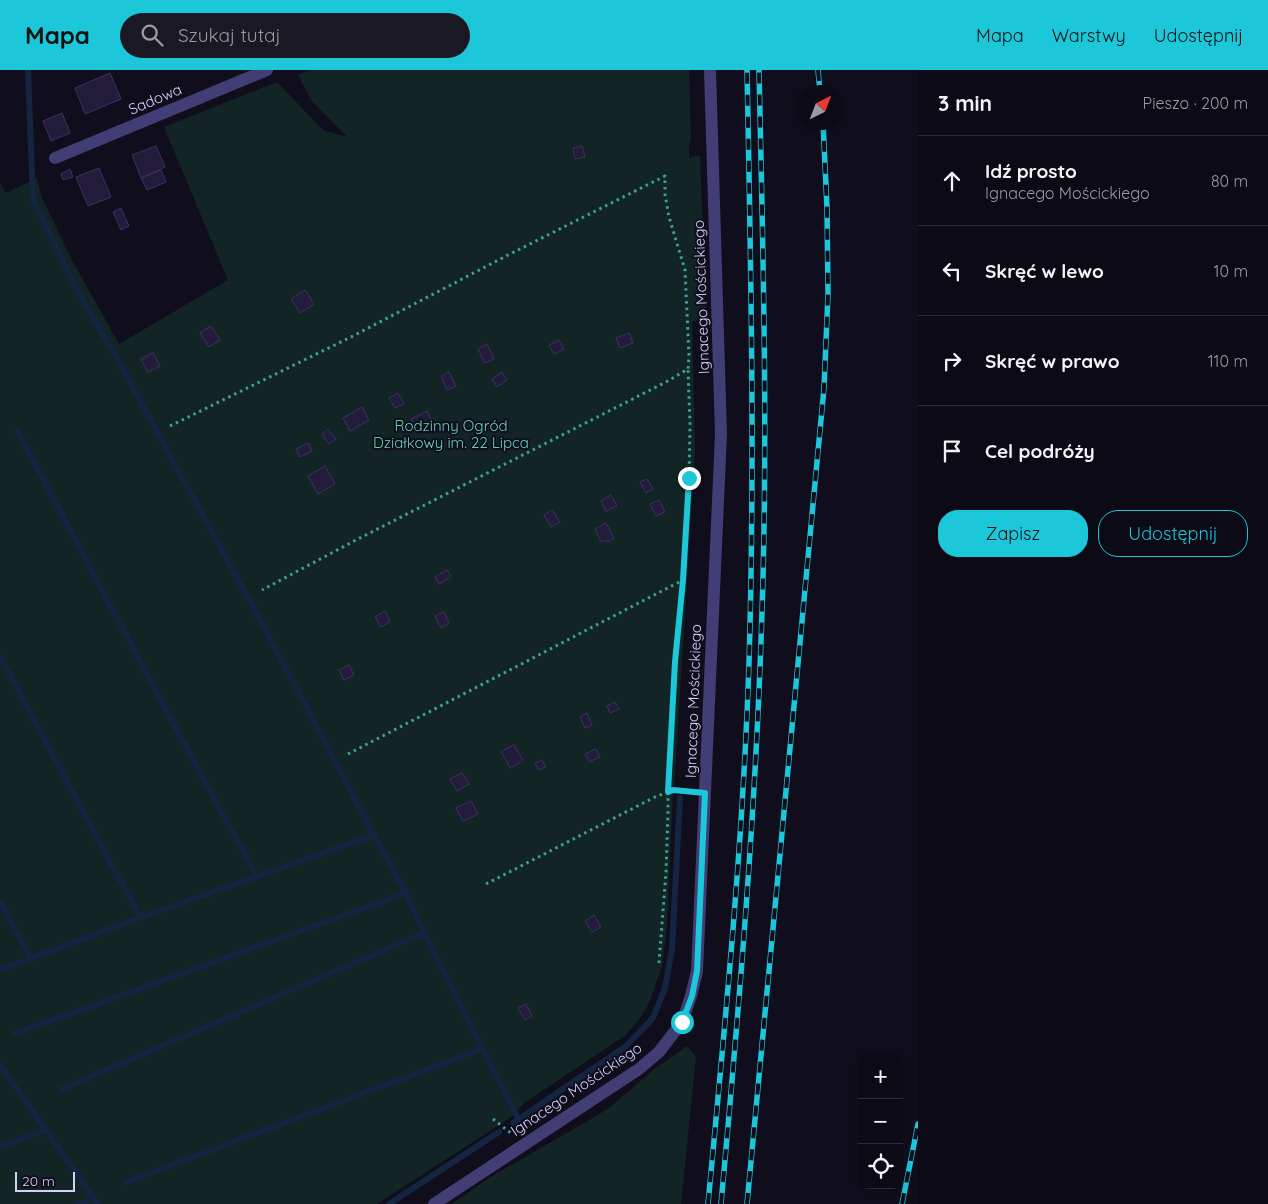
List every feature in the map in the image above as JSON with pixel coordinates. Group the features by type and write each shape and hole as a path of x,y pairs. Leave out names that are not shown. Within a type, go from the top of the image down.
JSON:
{"street":[{"name":"Sadowa","path":"55,158 267,70"},
{"name":"Ignacego Mościckiego","path":"434,1204 639,1069 659,1052 682,1022 692,996 697,971 721,434 710,70"}],"path":[{"path":"170,426 353,336 665,176 665,194 668,209 685,270 690,424 683,580 675,662 666,872 659,963"},
{"path":"262,590 688,369"},
{"path":"348,754 683,580"},
{"path":"486,884 655,797 673,790 705,793"},
{"path":"493,1120 511,1134 522,1146"}],"green space":[{"name":"Rodzinny Ogród Działkowy im. 22 Lipca","path":"311,70 689,70 691,140 689,158 700,155 706,320 692,321 695,450 673,791 667,926 662,967 650,1000 641,1017 626,1035 524,1103 513,1116 377,1204 0,1204 0,182 6,193 37,178 41,196 72,260 119,344 228,280 164,127 277,82 323,130 347,137 312,101 298,75"},
{"path":"687,1046 696,1057 681,1204 452,1204 489,1178 608,1109 653,1070"}],"building":[{"path":"110,73 121,99 85,114 75,88"},
{"path":"62,113 70,133 51,141 43,121"},
{"path":"156,146 165,167 141,178 132,155"},
{"path":"582,146 585,157 575,159 573,148"},
{"path":"99,168 111,197 88,206 76,177"},
{"path":"70,169 73,177 63,180 61,174"},
{"path":"161,170 166,182 147,190 141,178"},
{"path":"121,208 129,226 121,230 113,212"},
{"path":"305,290 314,304 300,313 291,299"},
{"path":"211,326 220,340 209,347 200,333"},
{"path":"629,333 633,343 620,348 616,338"},
{"path":"559,340 564,349 554,354 549,345"},
{"path":"487,344 494,359 485,363 478,349"},
{"path":"153,353 160,366 148,372 141,359"},
{"path":"449,372 456,386 447,390 441,376"},
{"path":"502,372 507,380 497,387 492,379"},
{"path":"398,393 404,404 395,408 389,398"},
{"path":"362,407 369,420 350,431 343,418"},
{"path":"427,411 432,422 417,430 411,419"},
{"path":"328,429 336,439 329,444 322,434"},
{"path":"308,443 312,451 300,457 296,449"},
{"path":"325,466 335,484 318,494 308,476"},
{"path":"647,479 653,489 646,493 640,482"},
{"path":"611,495 617,506 606,511 601,501"},
{"path":"659,500 665,512 656,516 650,504"},
{"path":"552,510 560,522 551,527 544,515"},
{"path":"606,523 614,538 607,542 606,540 601,542 595,529"},
{"path":"447,570 451,577 439,584 435,577"},
{"path":"385,611 390,622 381,627 375,617"},
{"path":"444,612 449,623 441,628 435,616"},
{"path":"349,665 354,675 344,680 339,670"},
{"path":"615,702 619,709 610,713 607,706"},
{"path":"587,713 592,725 585,728 580,717"},
{"path":"514,745 523,761 510,768 501,751"},
{"path":"596,749 600,757 589,762 585,754"},
{"path":"542,760 546,767 538,770 535,763"},
{"path":"462,773 469,784 457,791 450,779"},
{"path":"471,801 478,814 463,821 456,808"},
{"path":"594,915 601,927 592,932 585,921"},
{"path":"526,1004 532,1016 525,1020 518,1008"}],"waterway":[{"path":"28,70 33,200 76,288 125,373 264,627 406,893 424,933 518,1118"},
{"path":"18,432 257,877"},
{"path":"0,657 140,917"},
{"path":"513,1123 625,1047 653,1018 665,988 672,949 680,798"},
{"path":"0,970 120,925 374,835"},
{"path":"14,1034 406,893"},
{"path":"0,901 31,958"},
{"path":"62,1089 424,933"},
{"path":"126,1182 482,1049"},
{"path":"0,1065 98,1204"},
{"path":"0,1147 46,1130"},
{"path":"389,1204 499,1132"},
{"path":"78,1204 94,1198"}],"railway":[{"path":"708,1204 738,866 749,663 752,441 747,70"},
{"path":"721,1204 751,834 762,612 765,409 759,70"},
{"path":"818,70 819,85"},
{"path":"747,1204 824,388 828,294 823,130"},
{"path":"902,1204 918,1124"}],"route":[{"path":"682,1022 692,996 697,971 705,793 673,790 668,792 675,662 683,580 689,478"}]}
